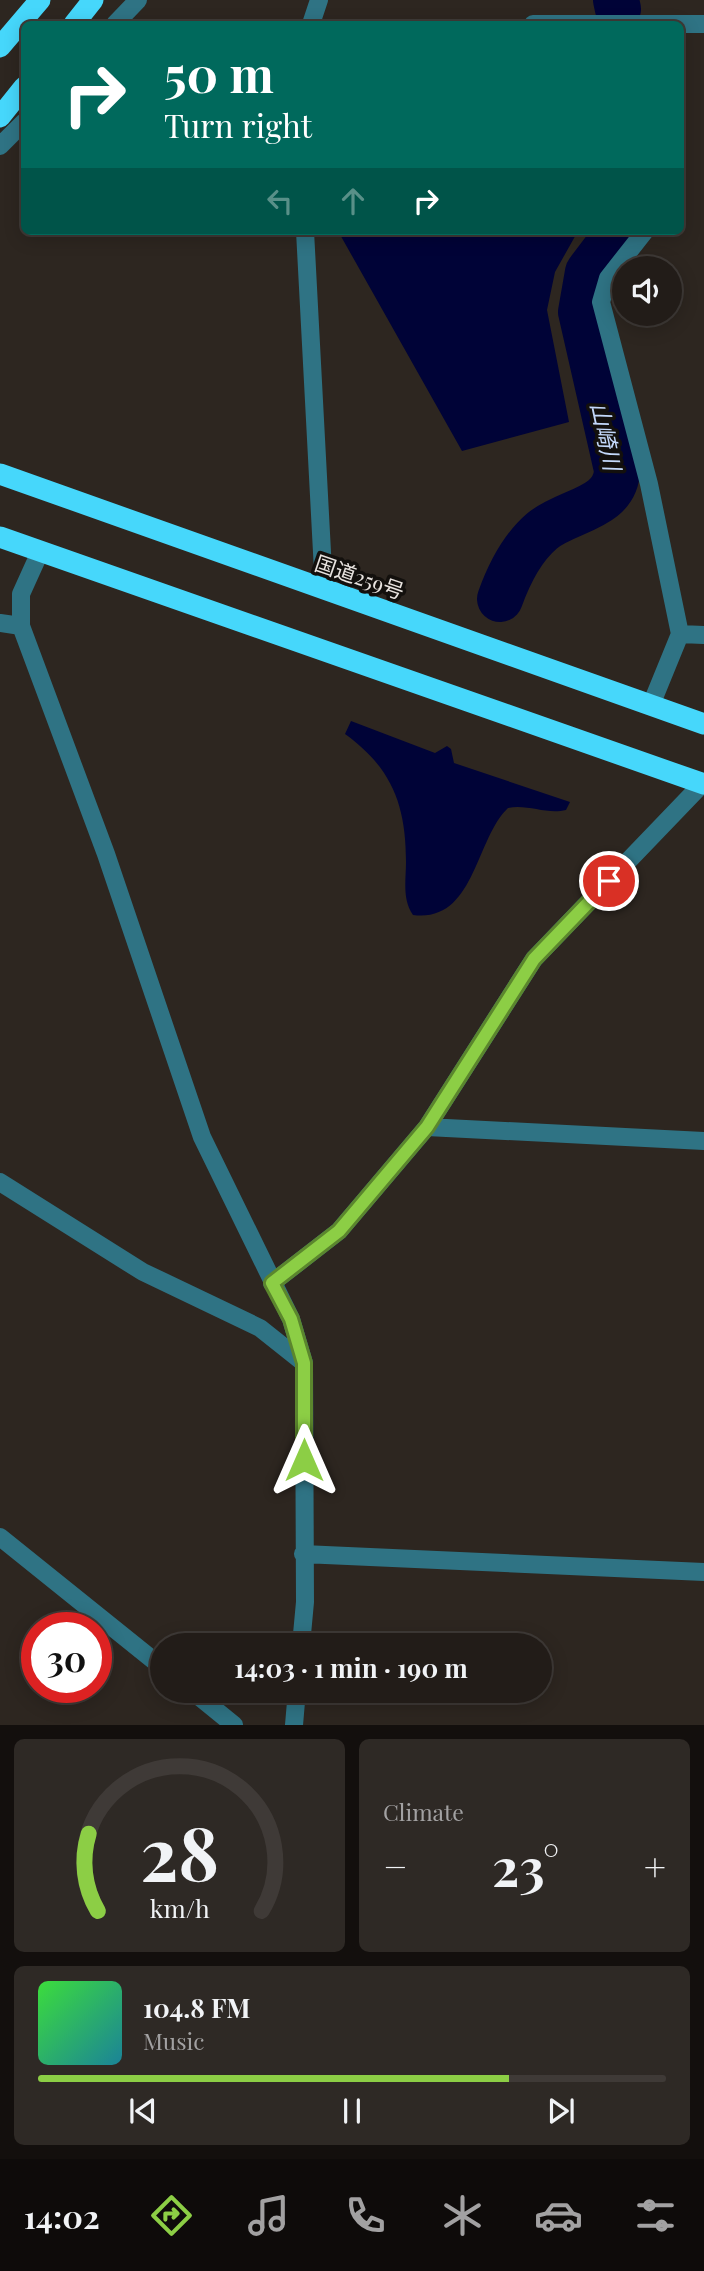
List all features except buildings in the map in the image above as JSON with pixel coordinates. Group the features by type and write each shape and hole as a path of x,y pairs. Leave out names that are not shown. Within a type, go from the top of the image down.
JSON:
{"highway":[{"path":"22,21 40,0"},
{"path":"76,21 93,0"},
{"path":"0,47 21,22"},
{"path":"0,117 21,91"},
{"name":"国道259号","path":"0,474 704,724"},
{"path":"0,537 704,783"}],"street":[{"path":"118,21 138,0"},
{"path":"312,21 318,0"},
{"path":"684,24 704,24"},
{"path":"0,146 21,125"},
{"path":"305,235 324,590"},
{"path":"642,235 608,278 601,302 649,484 680,634 651,705"},
{"path":"40,552 21,594 21,626 106,854 202,1137 291,1319 304,1363 305,1602 302,1633"},
{"path":"0,623 21,626"},
{"path":"680,634 704,635"},
{"path":"272,1283 339,1231 427,1127 534,959 704,783"},
{"path":"427,1127 704,1141"},
{"path":"0,1182 143,1272 260,1328 304,1363"},
{"path":"0,1537 150,1658"},
{"path":"303,1553 704,1572"},
{"path":"207,1703 233,1725"},
{"path":"294,1725 296,1703"}],"shaded area":[{"path":"340,235 576,235 555,272 547,310 569,422 462,451"},
{"path":"351,721 435,753 447,746 451,749 454,763 570,802 566,810 559,811 508,808 497,822 462,893 449,906 434,914 413,915 406,896 405,842 399,805 385,774 361,747 345,734"}],"waterway":[{"name":"山崎川","path":"616,0 618,9"},
{"name":"山崎川","path":"500,599 528,545 552,524 599,501 615,483 617,470 581,312 588,272 616,235"}],"route":[{"path":"304,1460 304,1363 291,1319 272,1283 339,1231 427,1127 534,959 609,881"}]}
